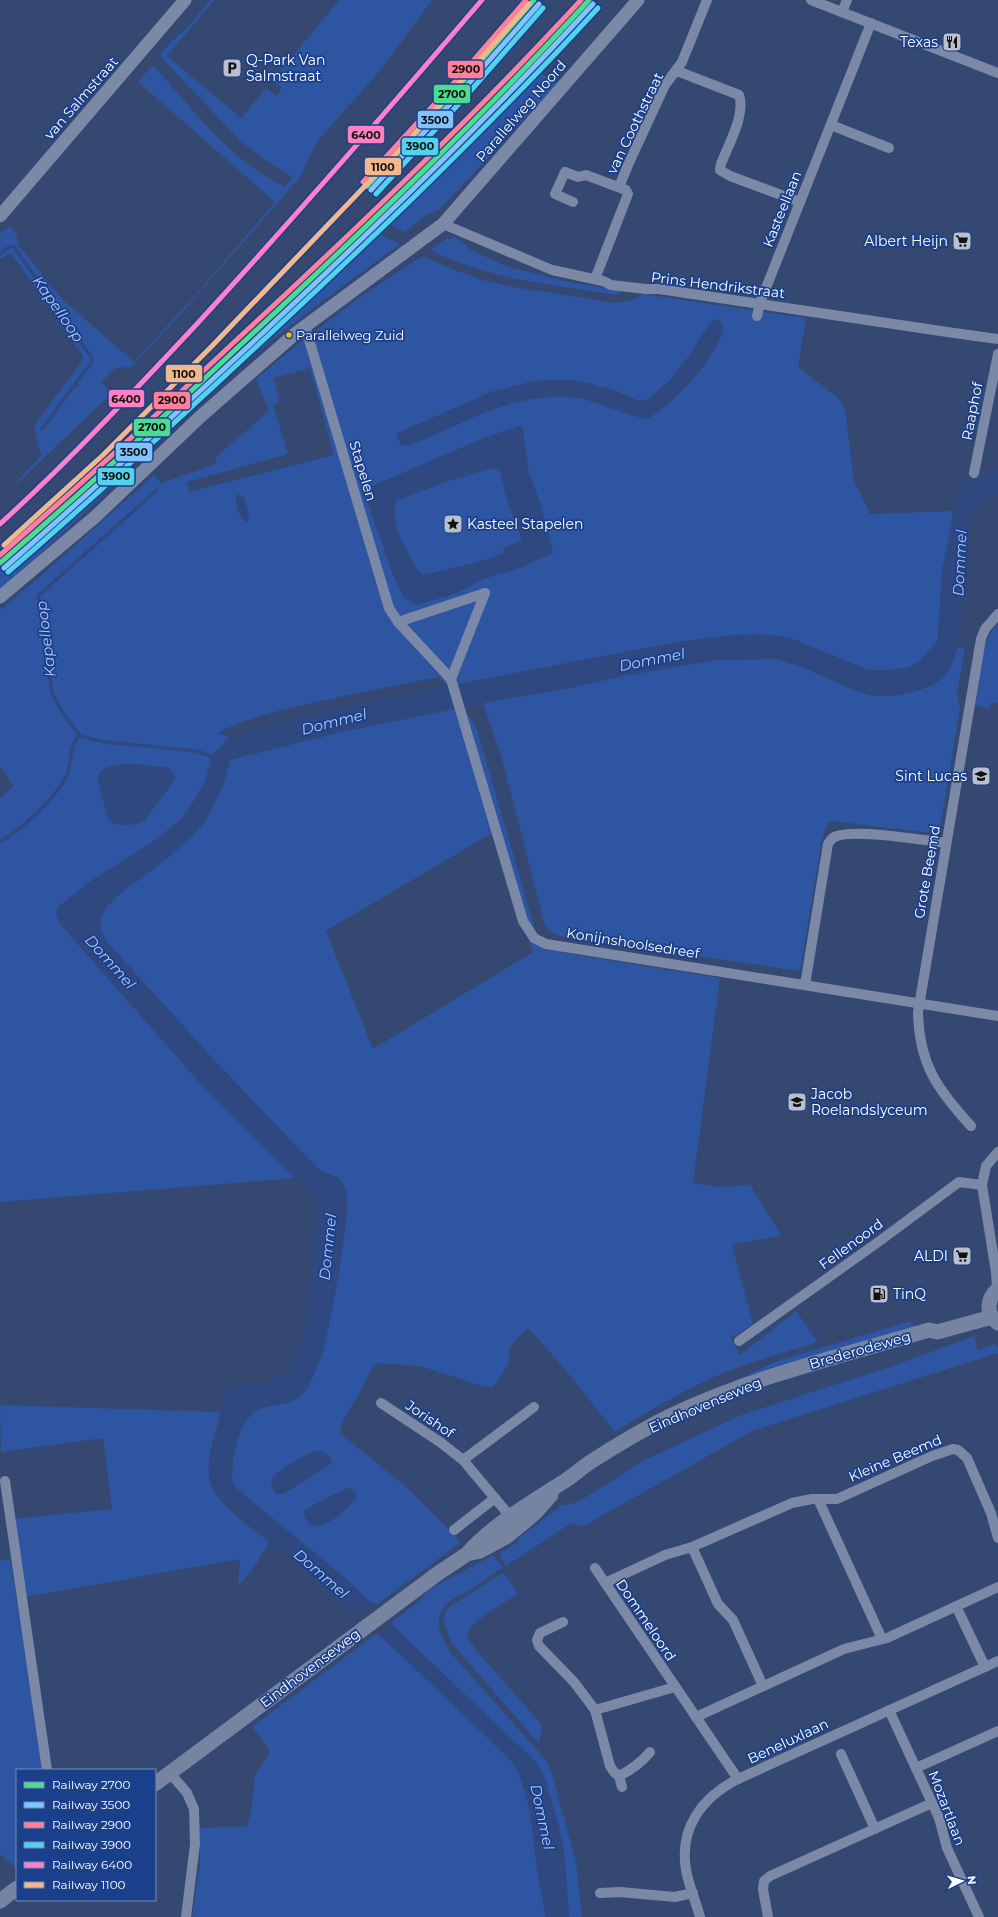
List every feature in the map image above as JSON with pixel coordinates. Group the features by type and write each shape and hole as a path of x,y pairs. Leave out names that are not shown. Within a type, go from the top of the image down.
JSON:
{"main road":[{"path":"993,1315 990,1300 998,1289"},
{"name":"Brederodeweg","path":"791,1370 929,1330 935,1323 993,1315"},
{"name":"Eindhovenseweg","path":"156,1784 173,1778 396,1603 467,1554 476,1544 516,1521 540,1495 561,1483 592,1461 669,1417 743,1386 791,1370"},
{"path":"0,1901 16,1889"}],"street":[{"name":"van Salmstraat","path":"0,216 185,0"},
{"name":"Parallelweg Noord","path":"443,224 638,0"},
{"name":"van Coothstraat","path":"595,279 628,199 626,190 619,187 665,85 677,71 707,0"},
{"path":"811,0 998,73"},
{"path":"842,12 848,0"},
{"name":"Kasteellaan","path":"757,316 760,303 871,23"},
{"path":"677,71 739,95 742,103 741,112 720,170 730,176 800,202"},
{"path":"831,125 889,148"},
{"path":"572,202 555,194 565,172 578,177 586,175 619,187"},
{"name":"Prins Hendrikstraat","path":"443,224 546,268 630,288 659,289 760,303 954,334 998,339"},
{"path":"0,597 95,517 201,416 305,326 443,224"},
{"name":"Stapelen","path":"305,326 389,608 398,622 451,679"},
{"name":"Raaphof","path":"974,473 998,354"},
{"path":"398,622 485,593 451,679"},
{"name":"Grote Beemd","path":"971,1126 943,1095 933,1079 924,1057 921,1043 918,1026 919,1003 981,638 985,628 998,614"},
{"name":"Konijnshoolsedreef","path":"451,679 523,921 534,938 546,944 998,1016"},
{"path":"805,985 828,844 832,838 841,834 875,835 946,844"},
{"path":"998,1152 986,1166 982,1185 998,1289"},
{"name":"Fellenoord","path":"739,1341 881,1240 959,1182 982,1185"},
{"path":"988,1220 998,1245"},
{"name":"Jorishof","path":"381,1403 440,1442 463,1460 494,1498 516,1521"},
{"path":"463,1460 534,1407"},
{"name":"Kleine Beemd","path":"605,1583 665,1555 692,1547 792,1503 818,1499 837,1499 947,1450 958,1450 967,1458 991,1513 998,1538"},
{"path":"5,1481 47,1769"},
{"path":"454,1530 494,1498"},
{"path":"818,1499 882,1639"},
{"path":"692,1547 718,1604 732,1620 763,1686"},
{"name":"Dommeloord","path":"595,1568 738,1779"},
{"path":"696,1717 844,1649 882,1639 998,1587"},
{"path":"956,1606 985,1667"},
{"path":"563,1622 540,1633 537,1640 539,1646 574,1682 596,1710 610,1766 619,1776 622,1787"},
{"name":"Beneluxlaan","path":"700,1917 686,1870 686,1843 691,1824 698,1810 712,1795 738,1779 998,1660"},
{"path":"596,1710 675,1687"},
{"name":"Mozartlaan","path":"889,1710 939,1818 947,1848 979,1917"},
{"path":"916,1768 998,1731"},
{"path":"619,1776 640,1763 650,1752"},
{"path":"841,1754 875,1829"},
{"path":"173,1778 189,1811 193,1816 195,1844 186,1917"},
{"path":"768,1917 763,1889 764,1881 770,1876 932,1803"},
{"path":"600,1893 620,1892 675,1897 693,1893"}],"shaded area":[{"path":"210,0 214,0 167,56 241,118 266,88 276,96 282,88 273,80 339,0 432,0 383,67 317,142 300,177 179,316 131,367 115,368 101,382 112,393 0,500 41,456 34,426 84,358 11,253 0,259 0,233 10,227 17,235 18,245 61,298 134,362 199,291 275,202 138,82 149,69 154,66 214,133 247,163 265,176 285,187 292,177 265,160 239,140 161,57 161,54 171,42 188,27"},
{"path":"536,69 553,82 556,81 558,83 439,210 426,215 405,232 384,221 450,160"},
{"path":"373,231 400,244 268,343 226,379 58,538 0,589 0,572 179,411"},
{"path":"454,236 471,250 508,267 574,283 623,291 616,295 521,280 475,268 430,250 447,238 450,240"},
{"path":"423,256 482,280 514,287 615,303 630,301 643,294 806,318 798,367 837,397 845,409 854,480 870,514 953,511 951,529 942,570 937,642 919,661 909,667 893,670 868,670 793,639 781,636 765,635 712,638 672,643 448,686 439,677 285,709 251,719 218,733 231,738 213,754 205,782 188,811 179,821 154,841 91,881 58,908 58,920 198,1081 295,1178 0,1202 0,798 14,786 0,767 0,610 43,574 154,475 161,483 216,464 216,458 218,455 269,411 256,379 316,330","holes":["724,329 712,354 693,379 671,401 648,418 592,399 561,396 516,402 494,409 410,445 396,434 491,392 534,381 571,380 611,389 639,401 646,401 670,380 689,356","310,368 334,455 189,492 187,482 288,454 273,405 280,402 274,378","138,764 170,769 175,779 145,820 130,825 112,823 108,819 98,781 105,769 119,765"]},
{"path":"998,623 998,703 991,703 990,710 975,705 984,649 992,630"},
{"path":"957,647 965,648 957,693 960,709 939,834 832,821 827,823 822,839 800,971 568,937 557,935 548,930 545,926 502,759 483,703 562,689 684,664 729,659 776,659 792,663 837,683 868,694 883,696 899,695 920,690 945,676 954,659"},
{"path":"462,707 476,726 540,947 577,955 720,978 693,1183 719,1187 750,1185 781,1235 732,1245 753,1324 731,1338 740,1355 796,1311 818,1342 754,1362 711,1378 662,1404 615,1432 564,1368 528,1328 515,1340 510,1348 508,1365 493,1387 485,1387 420,1366 378,1363 370,1373 346,1416 340,1433 405,1486 461,1542 375,1606 345,1578 236,1488 232,1480 233,1458 239,1435 245,1422 256,1410 296,1399 309,1385 321,1358 341,1255 347,1192 339,1178 323,1172 314,1165 214,1060 106,941 100,924 103,914 114,899 206,819 222,789 230,760 341,732","holes":["497,830 526,933 533,952 373,1049 326,931","316,1451 323,1452 328,1466 283,1494 273,1477 297,1460","348,1488 352,1489 353,1502 338,1516 320,1526 304,1511 326,1498"]},
{"path":"909,1322 918,1327 732,1382 775,1362"},
{"path":"974,1336 978,1350 995,1344 998,1347 998,1353 752,1431 584,1526 573,1523 570,1524 506,1566 499,1554 519,1541 517,1539 561,1506 578,1502 645,1460 726,1422 744,1414 893,1366"},
{"path":"0,1405 221,1412 209,1460 211,1485 224,1503 242,1521 269,1542 255,1566 238,1586 240,1559 25,1597 12,1519 112,1509 103,1438 1,1452"},
{"path":"493,1555 503,1568 450,1601 441,1613 439,1627 451,1653 546,1760 551,1771 576,1861 582,1917 569,1917 564,1850 558,1823 539,1766 390,1623 414,1605 430,1589"},
{"path":"10,1559 44,1769 16,1769 16,1868 0,1854 0,1561"},
{"path":"501,1574 505,1574 518,1594 480,1619 469,1631 467,1636 476,1650 542,1725 539,1744 451,1642 443,1618 446,1611 452,1605"},
{"path":"377,1633 480,1729 513,1763 519,1774 529,1804 537,1869 546,1917 192,1917 200,1865 200,1828 247,1826 251,1811 255,1775 269,1754 268,1748 252,1727"}],"water":[{"path":"717,319 722,323 721,333 707,360 682,390 658,412 649,418 636,416 579,398 547,397 505,405 407,446 400,444 396,434 491,392 534,381 571,380 590,383 638,401 645,400 661,390 669,382 689,357 710,324"},
{"path":"522,425 529,473 541,505 553,553 518,569 483,579 455,594 416,605 403,597 393,575 363,490 481,439","holes":["494,468 500,472 507,500 522,540 503,548 505,553 474,563 423,575 419,572 397,529 395,520 396,501 445,482"]},
{"name":"Dommel","path":"998,470 998,493 980,502 973,513 962,564 960,633 957,648 949,671 933,685 899,695 873,696 855,691 808,669 775,659 718,660 624,676 571,688 494,701 341,732 230,759 218,797 204,823 173,854 121,892 105,909 101,919 101,929 106,941 214,1060 314,1165 323,1173 339,1180 346,1190 346,1220 339,1272 325,1344 318,1366 307,1389 299,1398 287,1403 262,1408 250,1416 240,1432 236,1442 231,1472 232,1480 236,1488 368,1599 408,1640 535,1761 544,1776 558,1823 564,1850 569,1917 546,1917 539,1881 530,1814 524,1788 513,1763 390,1644 223,1502 213,1490 209,1476 209,1466 224,1399 229,1392 239,1385 263,1383 282,1374 292,1363 304,1338 311,1281 316,1209 315,1203 309,1193 295,1178 198,1081 60,924 56,914 58,908 64,902 91,881 154,841 179,821 188,811 205,782 213,754 228,739 276,723 365,702 672,643 733,635 779,636 793,639 868,670 893,670 909,667 919,661 937,642 942,570 951,529 953,507 957,496 964,482 970,477"},
{"path":"237,494 244,497 249,516 248,522 242,518 238,511 236,499"},
{"path":"126,764 165,767 173,772 175,779 145,820 137,824 121,825 108,819 98,777 102,770 106,768"},
{"path":"316,1451 326,1454 333,1462 283,1494 276,1494 271,1484 275,1476 305,1455"},
{"path":"348,1488 356,1492 357,1497 342,1513 323,1524 310,1525 305,1517 304,1511 326,1498"}],"pier":[{"path":"374,1602 393,1622 376,1635 355,1617"}],"waterway":[{"name":"Kapelloop","path":"0,254 10,246 14,247 91,357 92,363 77,381 77,386"},
{"path":"42,429 76,383"},
{"name":"Kapelloop","path":"80,736 61,710 52,693 38,596 157,490"},
{"name":"Kapelloop","path":"0,842 38,812 62,784 67,775 74,743 80,736 105,742 197,751 215,758"}],"rail line":[{"name":"6400","path":"0,524 75,451 196,325 340,164 482,0"},
{"name":"2900","path":"363,182 453,84 526,0"},
{"name":"2700","path":"367,186 457,88 534,0"},
{"name":"2900","path":"0,555 184,389 331,251 500,86 581,0"},
{"name":"2700","path":"0,563 126,452 336,255 465,130 589,0"},
{"name":"1100","path":"4,545 103,455 212,346 409,140 529,4"},
{"name":"3500","path":"371,190 539,4"},
{"name":"3500","path":"4,568 161,427 340,259 469,134 593,4"},
{"name":"3900","path":"376,194 466,96 543,8"},
{"name":"3900","path":"8,572 134,460 344,264 516,95 598,8"}],"place":[{"name":"Texas","path":"952,42"},
{"name":"Q-Park Van Salmstraat","path":"232,68"},
{"name":"Albert Heijn","path":"962,241"},
{"name":"Parallelweg Zuid","path":"289,335"},
{"name":"Kasteel Stapelen","path":"453,524"},
{"name":"Sint Lucas","path":"981,776"},
{"name":"Jacob Roelandslyceum","path":"797,1102"},
{"name":"ALDI","path":"962,1256"},
{"name":"TinQ","path":"879,1294"}]}
